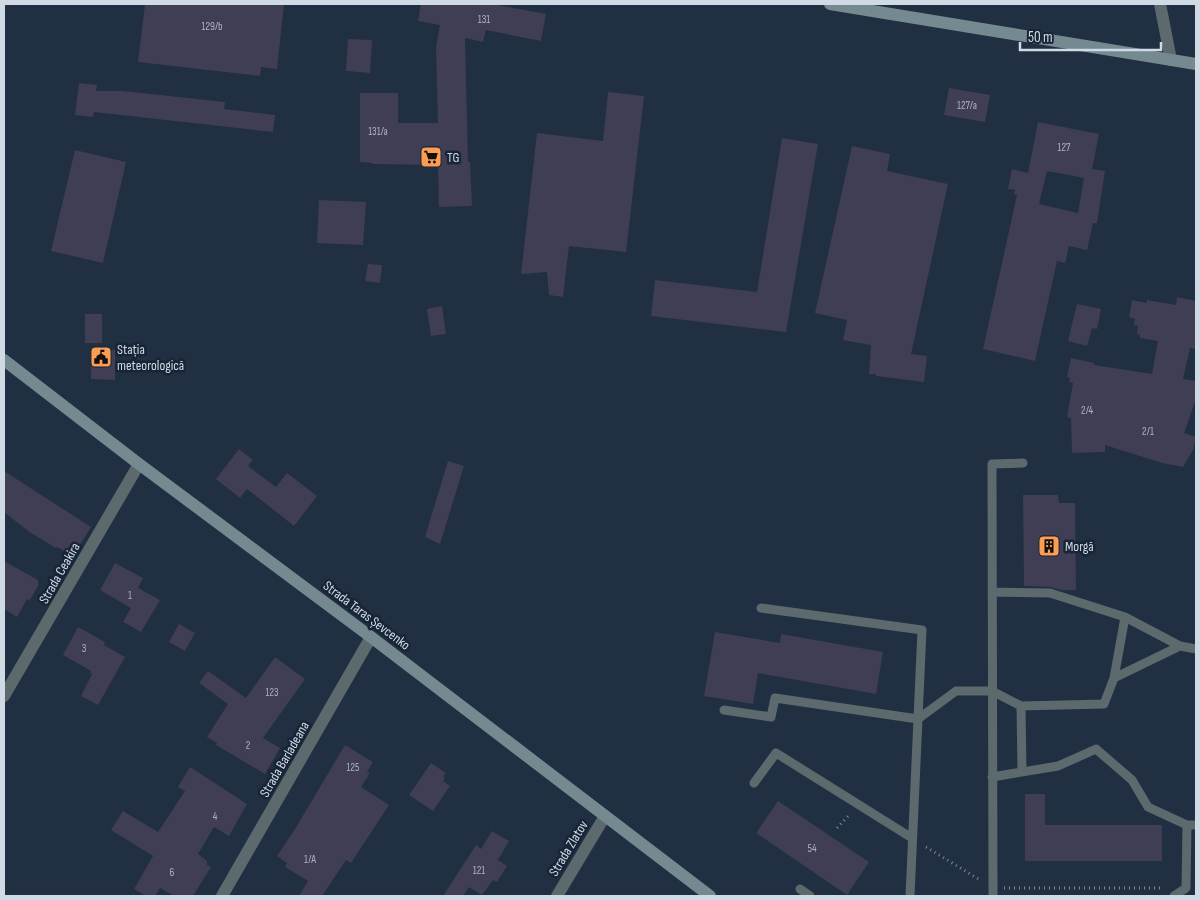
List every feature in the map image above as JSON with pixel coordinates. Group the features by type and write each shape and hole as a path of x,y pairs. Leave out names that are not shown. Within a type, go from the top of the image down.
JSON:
{"main road":[{"path":"830,4 1196,64"},
{"name":"Strada Taras Șevcenko","path":"4,360 710,896"}],"street":[{"path":"1160,4 1171,60"},
{"name":"Strada Ceakira","path":"4,696 140,464"},
{"name":"Strada Barladeana","path":"222,896 371,637"},
{"name":"Strada Zlatov","path":"557,896 604,816"}],"lane":[{"path":"993,892 992,464 1023,463"},
{"path":"992,592 1050,593 1125,616 1180,646 1196,649"},
{"path":"761,608 922,630 910,896"},
{"path":"724,710 771,717 775,698 918,719 956,691 992,691 1022,706 1104,704 1114,678 1125,616"},
{"path":"1114,678 1180,646"},
{"path":"1022,706 1022,772"},
{"path":"992,777 1058,766 1096,749 1132,780 1148,807 1192,825 1186,888 1174,896"},
{"path":"754,783 776,753 912,838"},
{"path":"800,888 810,896"}],"path":[{"path":"837,828 859,805"},
{"path":"912,838 993,892 1186,888"}],"building":[{"path":"145,4 284,4 277,69 261,67 260,76 138,62"},
{"path":"421,4 492,4 546,14 541,41 486,30 483,42 465,38 468,162 470,162 472,206 439,207 438,165 372,164 360,162 360,93 398,93 398,123 438,123 436,47 440,25 418,21"},
{"path":"348,39 372,40 370,73 346,71"},
{"path":"79,83 97,85 96,91 123,91 225,102 224,109 275,115 273,132 94,112 93,117 75,115"},
{"path":"949,88 990,95 985,122 944,115"},
{"path":"608,92 644,96 626,252 569,246 563,297 549,295 547,272 521,274 537,133 603,141"},
{"path":"1038,122 1099,134 1092,169 1105,171 1097,223 1093,223 1087,250 1069,246 1065,263 1057,261 1035,361 983,349 1017,195 1014,194 1015,190 1008,189 1012,169 1028,173","holes":["1047,171 1084,178 1078,213 1039,204"]},
{"path":"782,138 818,144 786,332 651,316 655,280 757,292"},
{"path":"852,146 890,154 887,171 948,184 911,354 927,356 924,382 869,374 871,345 843,340 847,320 815,313"},
{"path":"75,150 126,162 103,263 51,251"},
{"path":"319,200 366,202 363,245 317,243"},
{"path":"368,264 382,265 380,283 365,281"},
{"path":"1177,297 1196,301 1196,349 1190,348 1183,379 1196,381 1196,399 1184,433 1196,438 1193,450 1183,467 1162,463 1105,445 1105,452 1072,453 1071,418 1067,417 1073,383 1069,382 1070,378 1067,377 1071,358 1094,363 1094,365 1152,374 1158,341 1140,338 1140,335 1137,334 1138,326 1134,325 1135,319 1129,317 1132,300 1147,303 1147,300 1176,305"},
{"path":"1077,304 1101,309 1097,329 1092,328 1087,346 1068,341"},
{"path":"442,306 446,334 431,336 427,309"},
{"path":"85,314 102,314 102,343 85,343"},
{"path":"91,349 115,350 115,380 91,379"},
{"path":"239,449 253,460 248,466 276,487 287,473 317,496 294,526 247,489 240,498 216,479"},
{"path":"448,461 464,466 440,544 425,537"},
{"path":"4,471 91,527 73,556 28,531 4,512"},
{"name":"Morgă","path":"1023,495 1058,495 1059,503 1075,503 1076,590 1024,586"},
{"path":"4,561 38,580 38,586 30,600 27,599 17,617 4,609"},
{"path":"115,563 143,578 138,588 160,600 141,632 123,622 131,608 100,590"},
{"path":"179,624 195,633 185,651 169,642"},
{"path":"78,627 105,642 104,645 125,657 98,705 81,696 92,674 90,673 91,671 63,655"},
{"path":"715,632 780,643 781,634 883,652 876,694 758,673 753,704 704,696"},
{"path":"275,657 305,679 263,738 280,748 265,774 216,745 217,743 207,737 228,704 199,683 208,671 246,698"},
{"path":"345,745 373,762 367,772 370,773 361,787 389,805 351,863 346,860 322,896 299,896 308,881 285,867 287,863 277,856"},
{"path":"431,763 446,773 443,776 445,778 443,781 450,786 433,811 409,795"},
{"path":"190,767 247,804 229,836 214,827 198,854 211,867 193,896 174,896 160,888 155,896 146,896 134,889 153,856 111,830 123,811 158,832 185,791 178,787"},
{"path":"1025,794 1045,794 1045,825 1162,825 1162,861 1025,861"},
{"path":"778,801 869,862 847,895 756,833"},
{"path":"492,831 509,841 498,860 507,866 497,882 493,880 482,895 469,887 463,896 443,896 476,845 481,849"}],"place":[{"name":"TG","path":"431,157"},
{"name":"Stația meteorologică","path":"101,357"},
{"name":"Morgă","path":"1049,546"}]}
